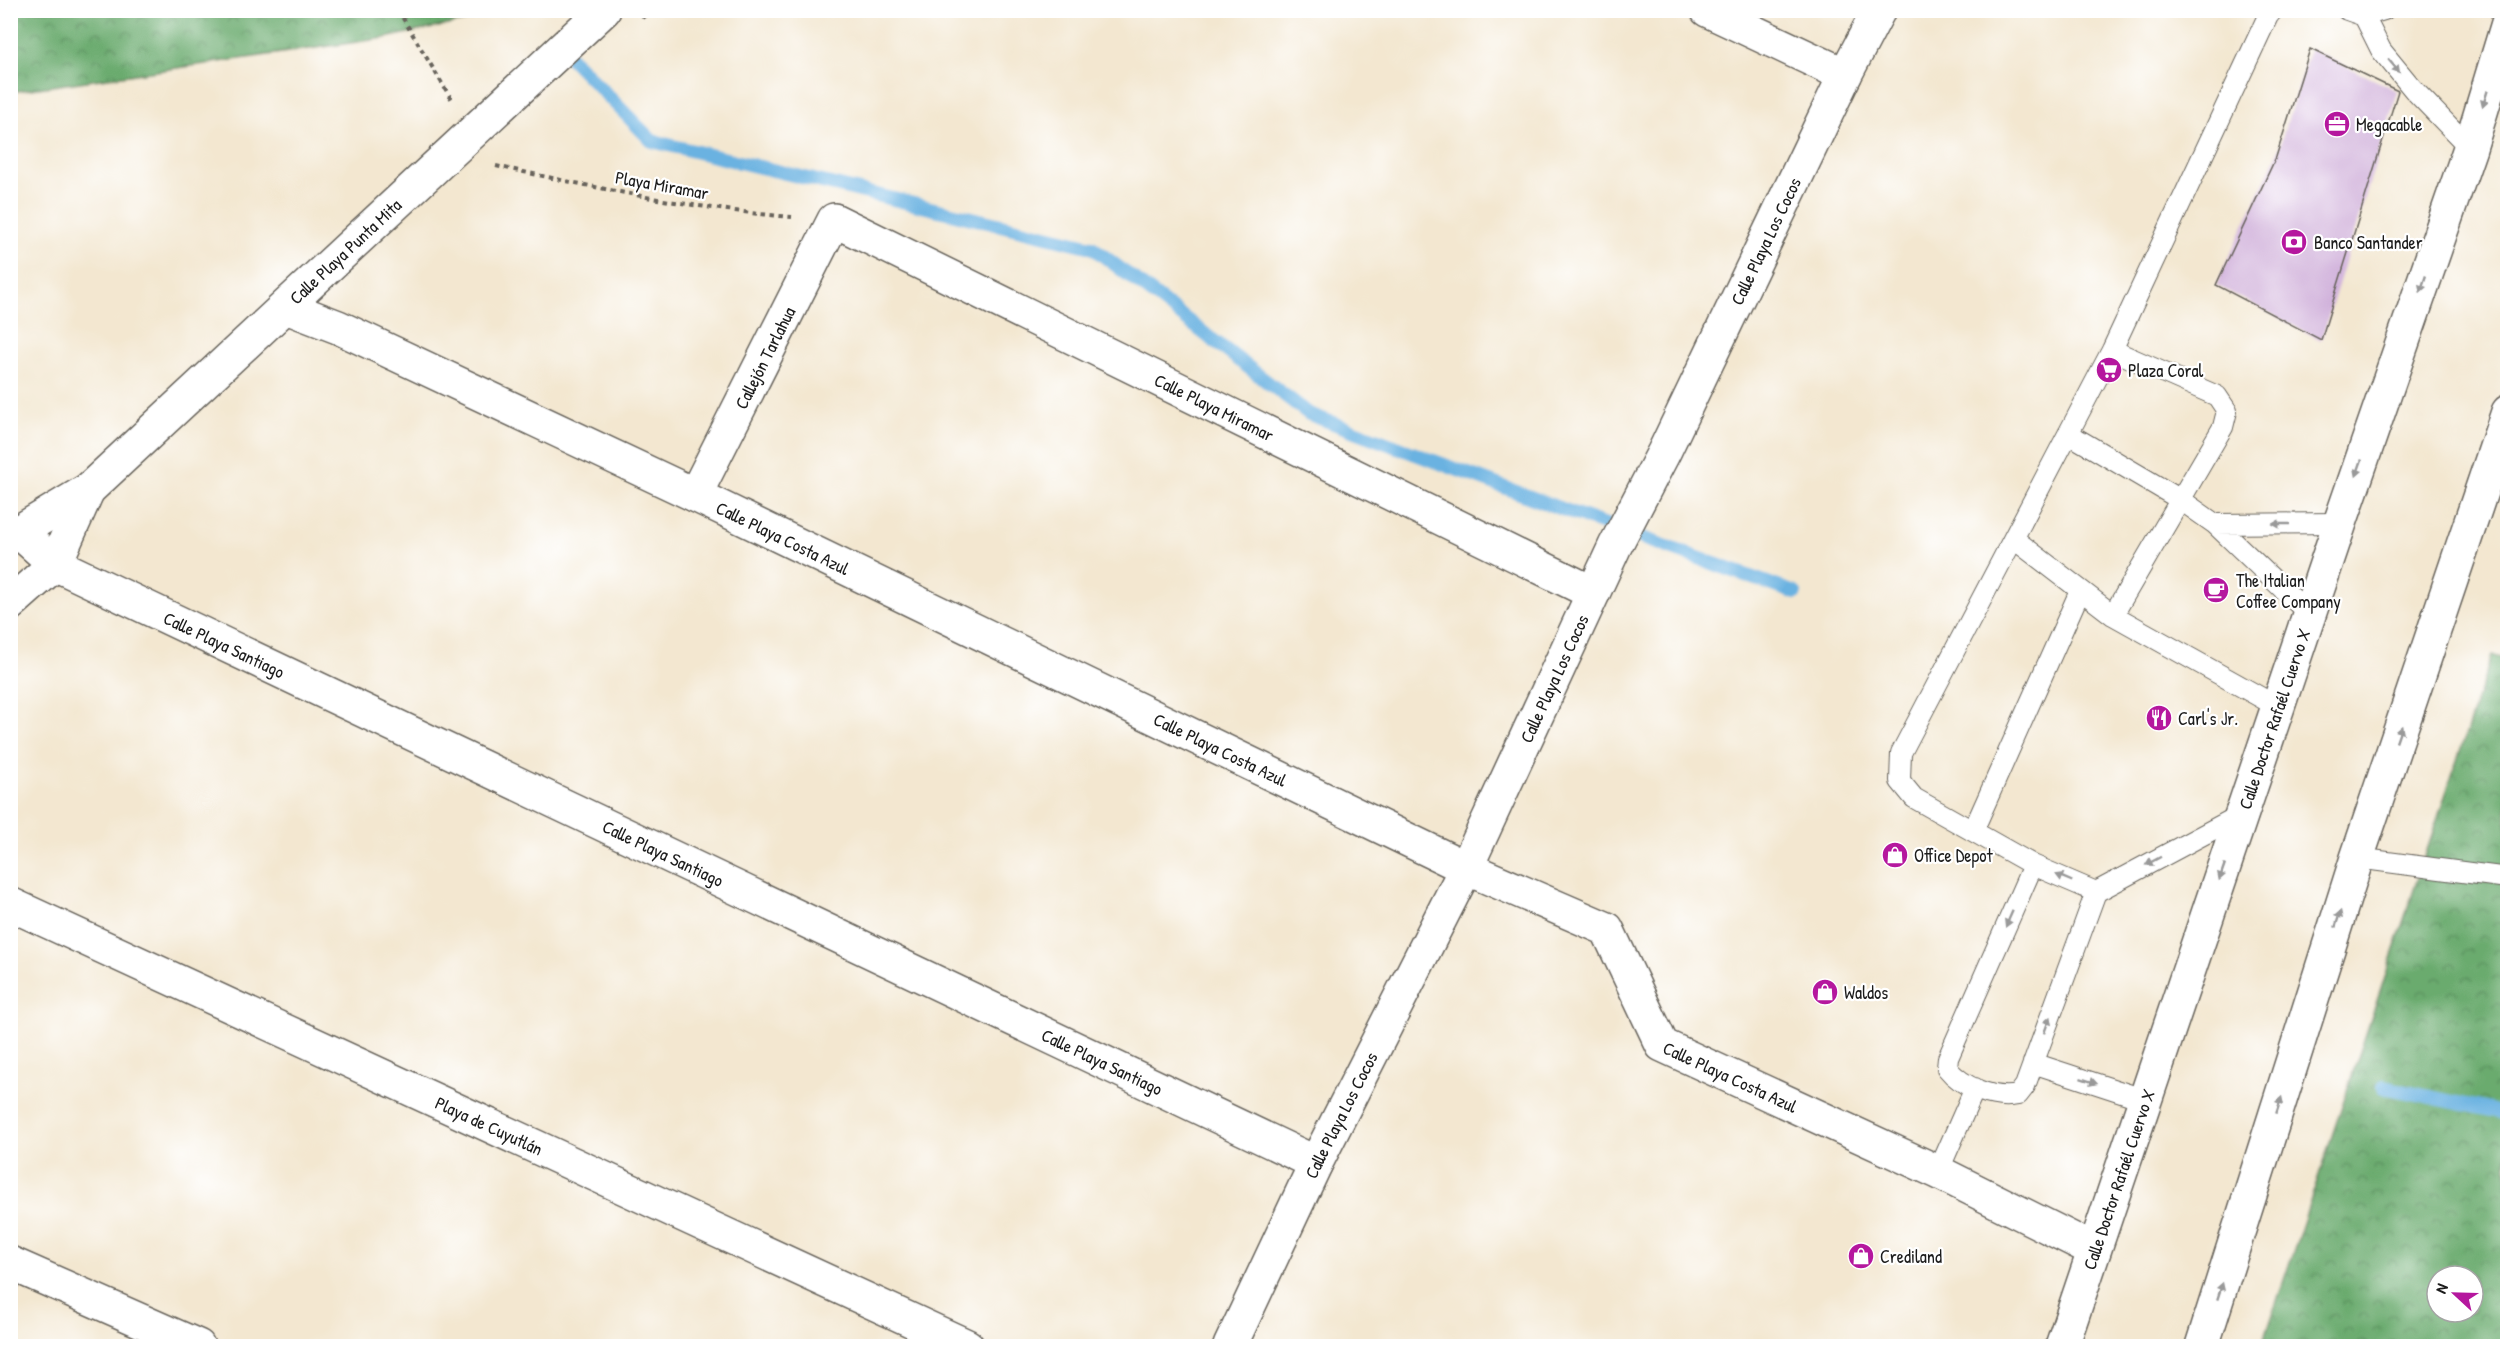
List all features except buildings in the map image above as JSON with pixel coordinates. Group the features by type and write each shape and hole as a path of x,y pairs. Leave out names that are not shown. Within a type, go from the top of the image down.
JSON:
{"street":[{"name":"Calle Playa Punta Mita","path":"88,490 604,10"},
{"path":"1707,10 1845,75"},
{"name":"Calle Playa Los Cocos","path":"1230,1347 1316,1163 1466,868 1614,546 1664,452 1845,75 1879,10"},
{"name":"Calle Doctor Rafaél Cuervo X","path":"2062,1347 2309,614 2470,148 2508,23"},
{"name":"Callejón Tarlahua","path":"695,495 834,220"},
{"name":"Calle Playa Miramar","path":"834,220 1593,593"},
{"name":"Calle Playa Costa Azul","path":"286,307 338,327 695,495 1466,868 1607,929 1662,1045 1938,1172 2094,1250"},
{"path":"2202,1347 2357,858 2508,412"},
{"path":"14,534 88,490"},
{"path":"10,604 55,564 88,490"},
{"name":"Calle Playa Santiago","path":"14,534 55,564 1316,1163"},
{"name":"Playa de Cuyutlán","path":"10,904 967,1347"},
{"path":"10,1263 198,1347"}],"lane":[{"path":"2096,892 2033,865 1914,798 1900,781 1901,753 2112,350 2268,16 2273,10"},
{"path":"2384,10 2356,13 2381,50 2413,89 2470,148"},
{"path":"2112,350 2217,396 2227,411 2223,427 2113,615"},
{"path":"2069,434 2181,500 2215,524 2309,614"},
{"path":"2215,524 2340,523"},
{"path":"2014,539 2113,615 2278,707"},
{"path":"1973,831 2080,591"},
{"path":"2033,865 1948,1058 1947,1068 1952,1075 1975,1088 2004,1098 2018,1095 2025,1086 2096,892 2242,814"},
{"path":"2357,858 2508,878"},
{"path":"2033,1063 2146,1100"},
{"path":"1938,1172 1975,1088"}],"path":[{"path":"398,10 472,133"},
{"name":"Playa Miramar","path":"486,164 645,197 745,213 834,220"}],"green space":[{"path":"10,11 515,11 385,38 11,92"},
{"path":"2492,655 2507,660 2507,1346 2262,1346"}],"waterway":[{"path":"563,50 652,141 1092,247 1309,414 1795,593"},
{"path":"2384,1087 2508,1114"}],"place":[{"name":"Megacable","path":"2337,124"},
{"name":"Banco Santander","path":"2294,242"},
{"name":"Plaza Coral","path":"2109,370"},
{"name":"The Italian Coffee Company","path":"2216,590"},
{"name":"Carl's Jr.","path":"2159,718"},
{"name":"Office Depot","path":"1895,855"},
{"name":"Waldos","path":"1825,992"},
{"name":"Crediland","path":"1861,1256"}]}
